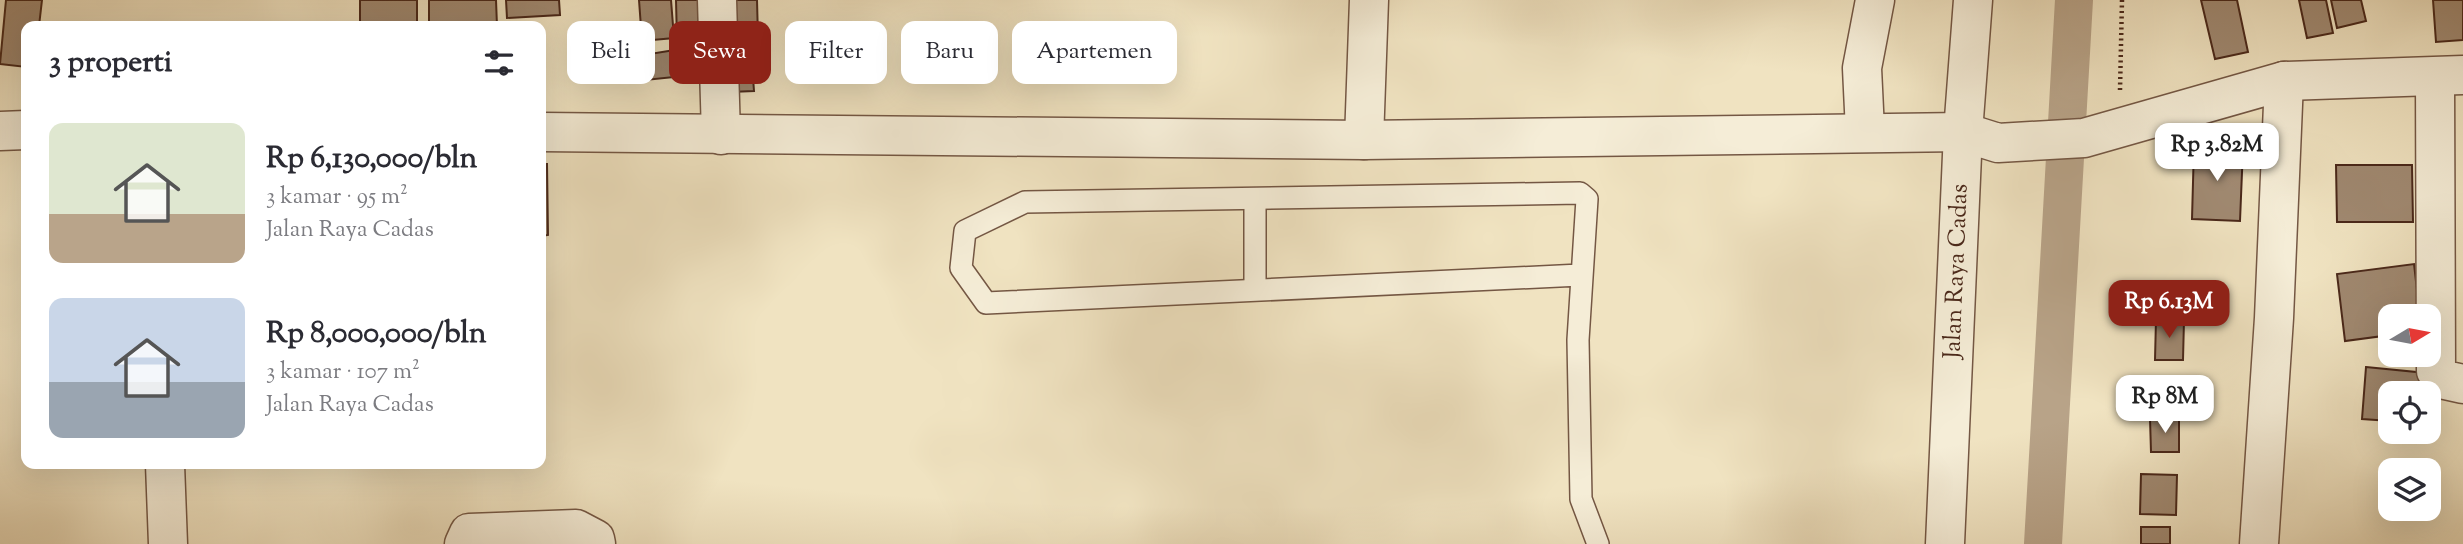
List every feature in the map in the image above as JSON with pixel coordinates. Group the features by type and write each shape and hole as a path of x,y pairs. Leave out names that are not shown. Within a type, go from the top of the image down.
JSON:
{"street":[{"path":"717,0 721,135"},
{"path":"1364,140 1369,0"},
{"path":"1866,131 1861,78 1875,0"},
{"name":"Jalan Raya Cadas","path":"1945,544 1980,138 1973,0"},
{"path":"546,132 1364,140 1866,131 1980,138 2101,133 2284,81 2449,76 2436,371 2445,380 2463,384"},
{"path":"2259,544 2274,318 2284,81"},
{"path":"0,131 21,130"},
{"path":"166,469 167,544"},
{"path":"464,544 469,533 576,528 595,538 596,544"}],"lane":[{"path":"1580,275 986,303 961,268 965,230 1026,202 1580,193 1587,199 1580,275 1581,499 1598,544"},
{"path":"1255,200 1255,289"}],"path":[{"path":"2101,133 2122,0"}],"building":[{"path":"6,0 42,0 40,21 21,21 21,66 0,64"},
{"path":"360,0 417,0 417,21 360,21"},
{"path":"429,0 496,0 497,21 429,21"},
{"path":"506,0 559,0 560,15 507,18"},
{"path":"639,0 671,0 673,21 669,21 669,38 655,40 655,21 641,21"},
{"path":"676,0 702,0 703,21 676,21"},
{"path":"726,0 757,0 758,21 727,21"},
{"path":"2201,0 2237,0 2248,52 2215,59"},
{"path":"2299,0 2326,0 2333,33 2307,38"},
{"path":"2331,0 2361,0 2366,21 2337,28"},
{"path":"2433,0 2463,0 2463,40 2436,42"},
{"path":"669,51 669,78 655,79 655,53"},
{"path":"729,84 753,84 754,91 730,92"},
{"path":"2194,146 2243,148 2240,221 2192,219"},
{"path":"546,164 547,164 546,235"},
{"path":"2336,165 2412,165 2413,222 2337,222"},
{"path":"2414,264 2419,304 2378,304 2378,337 2345,341 2337,274"},
{"path":"2156,319 2184,320 2183,360 2155,360"},
{"path":"2366,367 2426,373 2425,381 2378,381 2378,420 2362,419"},
{"path":"2146,376 2185,376 2184,405 2145,405"},
{"path":"2179,417 2179,452 2151,452 2150,418"},
{"path":"2141,474 2177,475 2176,515 2140,514"},
{"path":"2141,527 2170,527 2170,544 2141,544"}],"waterway":[{"path":"2043,544 2074,0"}]}
